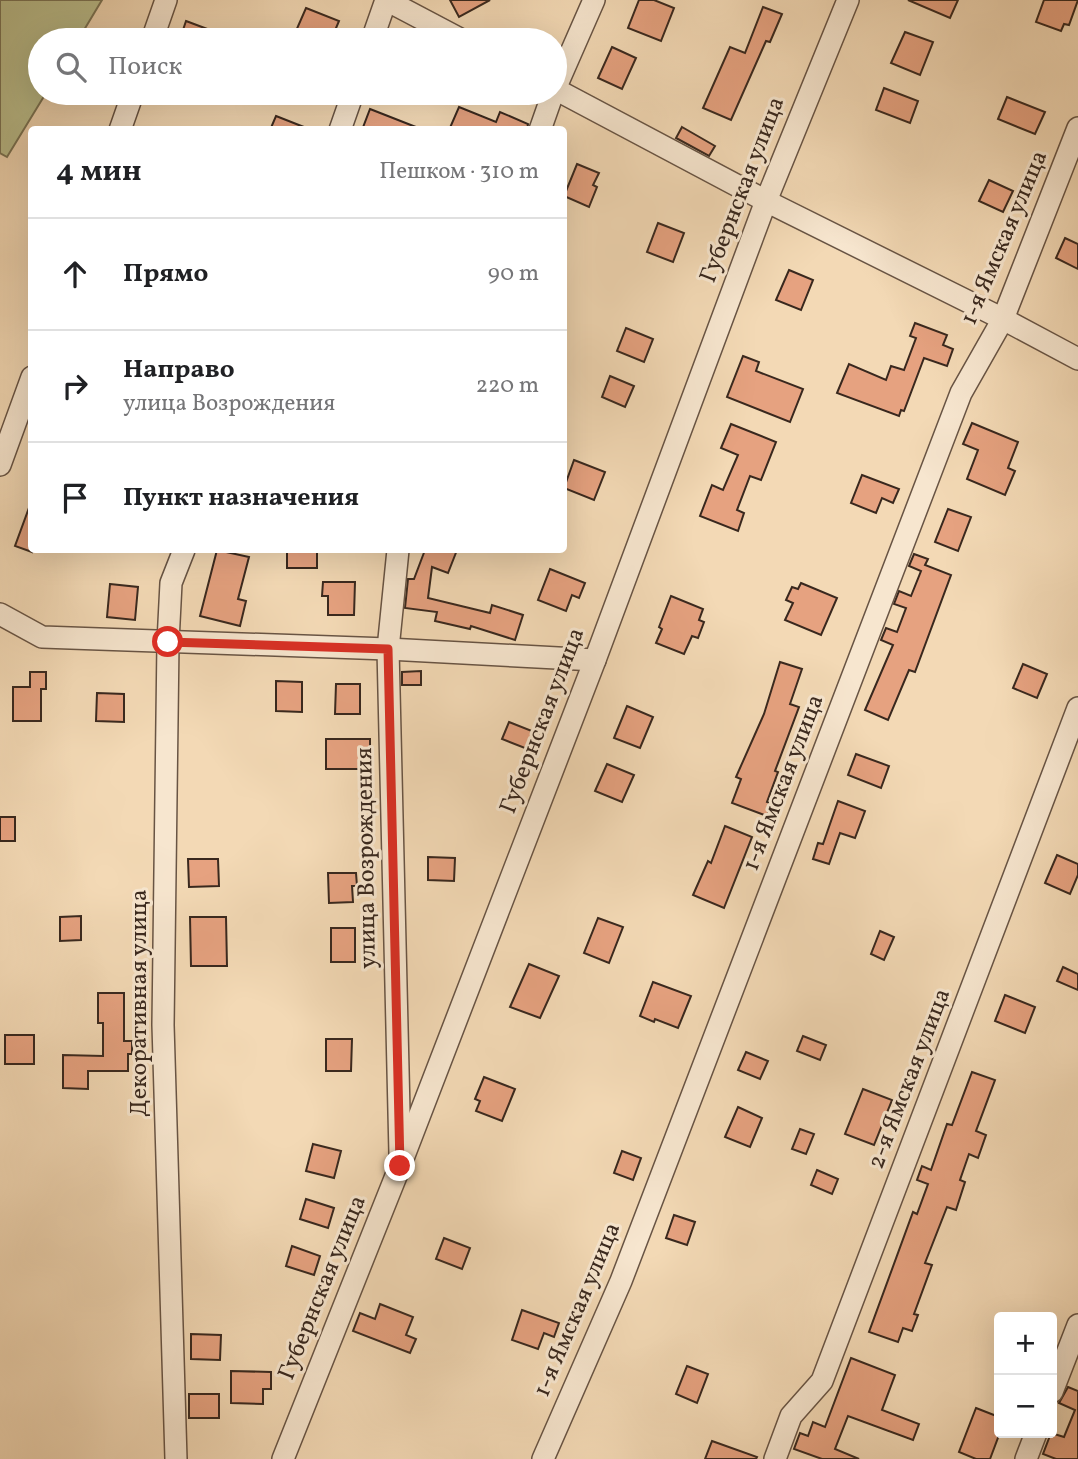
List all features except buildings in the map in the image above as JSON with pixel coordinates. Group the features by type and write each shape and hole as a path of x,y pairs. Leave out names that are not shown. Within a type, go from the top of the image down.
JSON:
{"street":[{"path":"156,28 166,0"},
{"path":"376,28 386,0 439,28"},
{"path":"567,61 594,0"},
{"name":"Губернская улица","path":"283,1459 596,660 766,201 848,0"},
{"path":"567,97 1078,359"},
{"path":"121,126 129,105"},
{"path":"341,126 349,105"},
{"path":"541,126 549,105"},
{"name":"1-я Ямская улица","path":"543,1459 621,1280 961,393 1003,319 1078,128"},
{"path":"0,466 28,388"},
{"name":"Декоративная улица","path":"177,1459 163,1025 168,642 172,583 183,553"},
{"name":"улица Возрождения","path":"398,553 388,649 400,1166"},
{"path":"0,614 42,637 388,649 596,660"},
{"name":"2-я Ямская улица","path":"775,1459 791,1416 822,1381 1078,708"},
{"path":"1057,1379 1078,1325"},
{"path":"1026,1459 1034,1438"}],"green space":[{"path":"0,0 102,0 85,28 28,28 28,105 39,105 7,157 0,153"}],"route":[{"path":"168,642 388,649 400,1166"}]}
